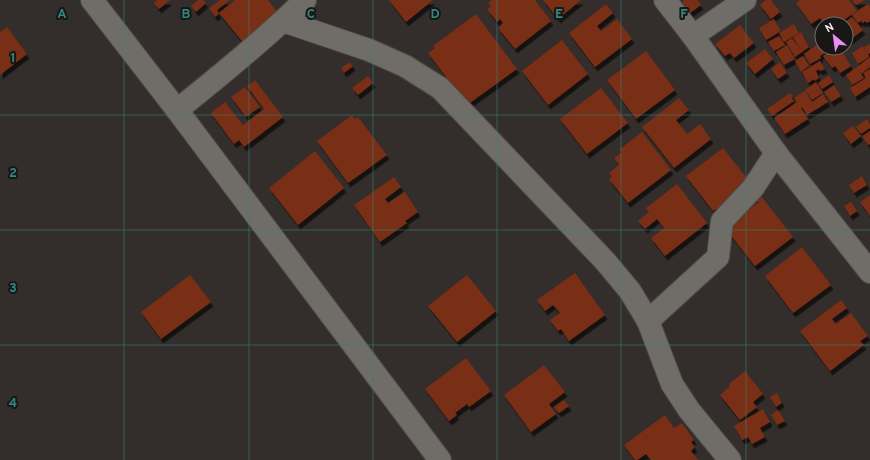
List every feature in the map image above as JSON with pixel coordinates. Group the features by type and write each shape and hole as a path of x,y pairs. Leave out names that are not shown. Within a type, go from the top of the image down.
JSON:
{"street":[{"path":"92,0 177,110 440,460"},
{"path":"177,110 225,72 305,0"},
{"path":"665,0 693,36 776,153 870,272"},
{"path":"693,36 745,0"},
{"path":"283,21 370,50 405,66 440,88 605,262 630,291 648,321 672,384 689,410 730,460"},
{"path":"648,321 718,258 722,221 753,188 776,153"}],"building":[{"path":"157,0 170,0 159,9 154,3"},
{"path":"198,0 203,0 206,3 196,12 191,6"},
{"path":"220,0 230,0 217,10 219,14 215,17 209,8"},
{"path":"235,0 268,0 282,18 246,46 219,13"},
{"path":"389,0 433,0 406,22"},
{"path":"492,0 535,0 551,21 515,49 498,28 503,23 500,19 497,22 487,9 491,7 488,3"},
{"path":"543,0 581,0 558,19"},
{"path":"684,0 697,0 701,5 690,13 682,2"},
{"path":"766,0 771,0 780,12 771,19 760,5"},
{"path":"800,0 849,0 857,11 850,16 814,16 814,22 811,24 796,3"},
{"path":"852,0 865,0 856,5"},
{"path":"606,4 613,13 597,26 601,31 617,19 632,39 595,67 569,33"},
{"path":"868,4 870,6 870,21 867,23 865,21 863,23 861,21 858,23 852,15"},
{"path":"476,14 517,69 467,105 428,53 435,48 433,46"},
{"path":"774,19 781,31 766,40 759,28"},
{"path":"854,19 863,30 854,37"},
{"path":"794,24 799,33 784,42 779,33"},
{"path":"740,25 754,43 734,58 730,53 725,56 715,44"},
{"path":"7,27 27,54 0,75 0,32"},
{"path":"801,32 809,47 795,57 786,42 792,38 801,50 793,37"},
{"path":"779,36 785,45 774,51 768,42"},
{"path":"562,40 588,74 548,105 522,71"},
{"path":"870,44 870,53 868,54 869,57 858,64 854,56 854,52 863,46 866,52 864,47"},
{"path":"787,45 795,59 784,65 776,52"},
{"path":"814,47 814,56 820,56 821,58 810,64 804,54"},
{"path":"765,49 773,59 755,74 746,63"},
{"path":"646,51 675,90 636,119 607,80"},
{"path":"803,56 809,66 801,72 795,61"},
{"path":"823,56 845,56 851,66 840,73 835,66 832,68"},
{"path":"870,57 870,67 861,74 864,78 852,85 846,75"},
{"path":"820,61 825,69 820,71 819,69 816,71 819,78 808,83 802,72"},
{"path":"350,62 353,66 344,73 341,68"},
{"path":"780,62 787,73 778,79 771,69"},
{"path":"870,69 870,87 855,97 850,88 866,78 863,73"},
{"path":"829,75 833,82 822,89 818,83"},
{"path":"368,76 373,83 358,95 352,88"},
{"path":"255,80 283,117 244,147 239,140 234,144 211,113 225,102 243,125 264,109 247,86"},
{"path":"816,82 823,93 812,100 805,90"},
{"path":"834,85 841,96 831,102 824,92"},
{"path":"245,87 260,107 246,117 231,97"},
{"path":"601,88 628,123 587,154 560,119"},
{"path":"805,91 812,102 823,94 828,102 807,115 802,107 801,108 808,119 785,134 774,118 797,102 794,98"},
{"path":"790,93 793,96 791,97 794,101 772,116 767,109"},
{"path":"679,98 689,110 676,120 687,134 700,124 711,139 674,168 642,127"},
{"path":"352,115 355,119 358,117 387,155 348,183 317,141"},
{"path":"867,119 870,124 870,128 861,134 856,127"},
{"path":"853,126 861,136 851,144 843,133"},
{"path":"870,131 870,144 868,145 862,136"},
{"path":"642,132 671,170 628,203 609,179 612,177 609,173 619,165 614,158 622,152 619,150"},
{"path":"723,148 750,182 718,212 716,209 713,211 686,176"},
{"path":"315,151 344,188 298,225 269,188"},
{"path":"862,176 867,185 854,193 849,185"},
{"path":"394,177 401,187 385,199 388,203 405,192 418,212 405,221 407,223 380,242 354,205"},
{"path":"677,184 707,223 665,256 651,238 664,228 657,219 645,229 638,221 649,212 646,208"},
{"path":"870,195 870,216 860,202"},
{"path":"761,196 793,237 755,266 725,228 759,202 756,199"},
{"path":"851,202 857,211 850,216 844,206"},
{"path":"802,247 831,285 793,313 765,276"},
{"path":"575,273 605,315 569,341 561,329 558,331 550,320 560,313 553,305 545,311 537,300"},
{"path":"190,275 211,302 161,339 141,312"},
{"path":"467,275 496,311 457,342 428,306"},
{"path":"841,300 847,308 832,319 836,324 851,313 868,336 860,341 864,345 830,371 800,331"},
{"path":"466,358 491,391 469,407 467,404 455,413 457,415 449,421 425,389"},
{"path":"544,365 565,392 549,404 556,414 531,432 504,395"},
{"path":"745,371 763,394 753,402 757,407 740,420 720,395 730,386 729,384"},
{"path":"777,393 782,403 776,407 770,397"},
{"path":"564,400 569,406 559,413 554,407"},
{"path":"763,409 770,422 760,428 765,437 752,444 748,437 742,440 734,426"},
{"path":"778,410 785,421 777,425 771,415"},
{"path":"665,415 674,428 682,423 694,440 691,442 695,447 691,451 698,460 651,460 646,454 635,460 624,445"}]}
